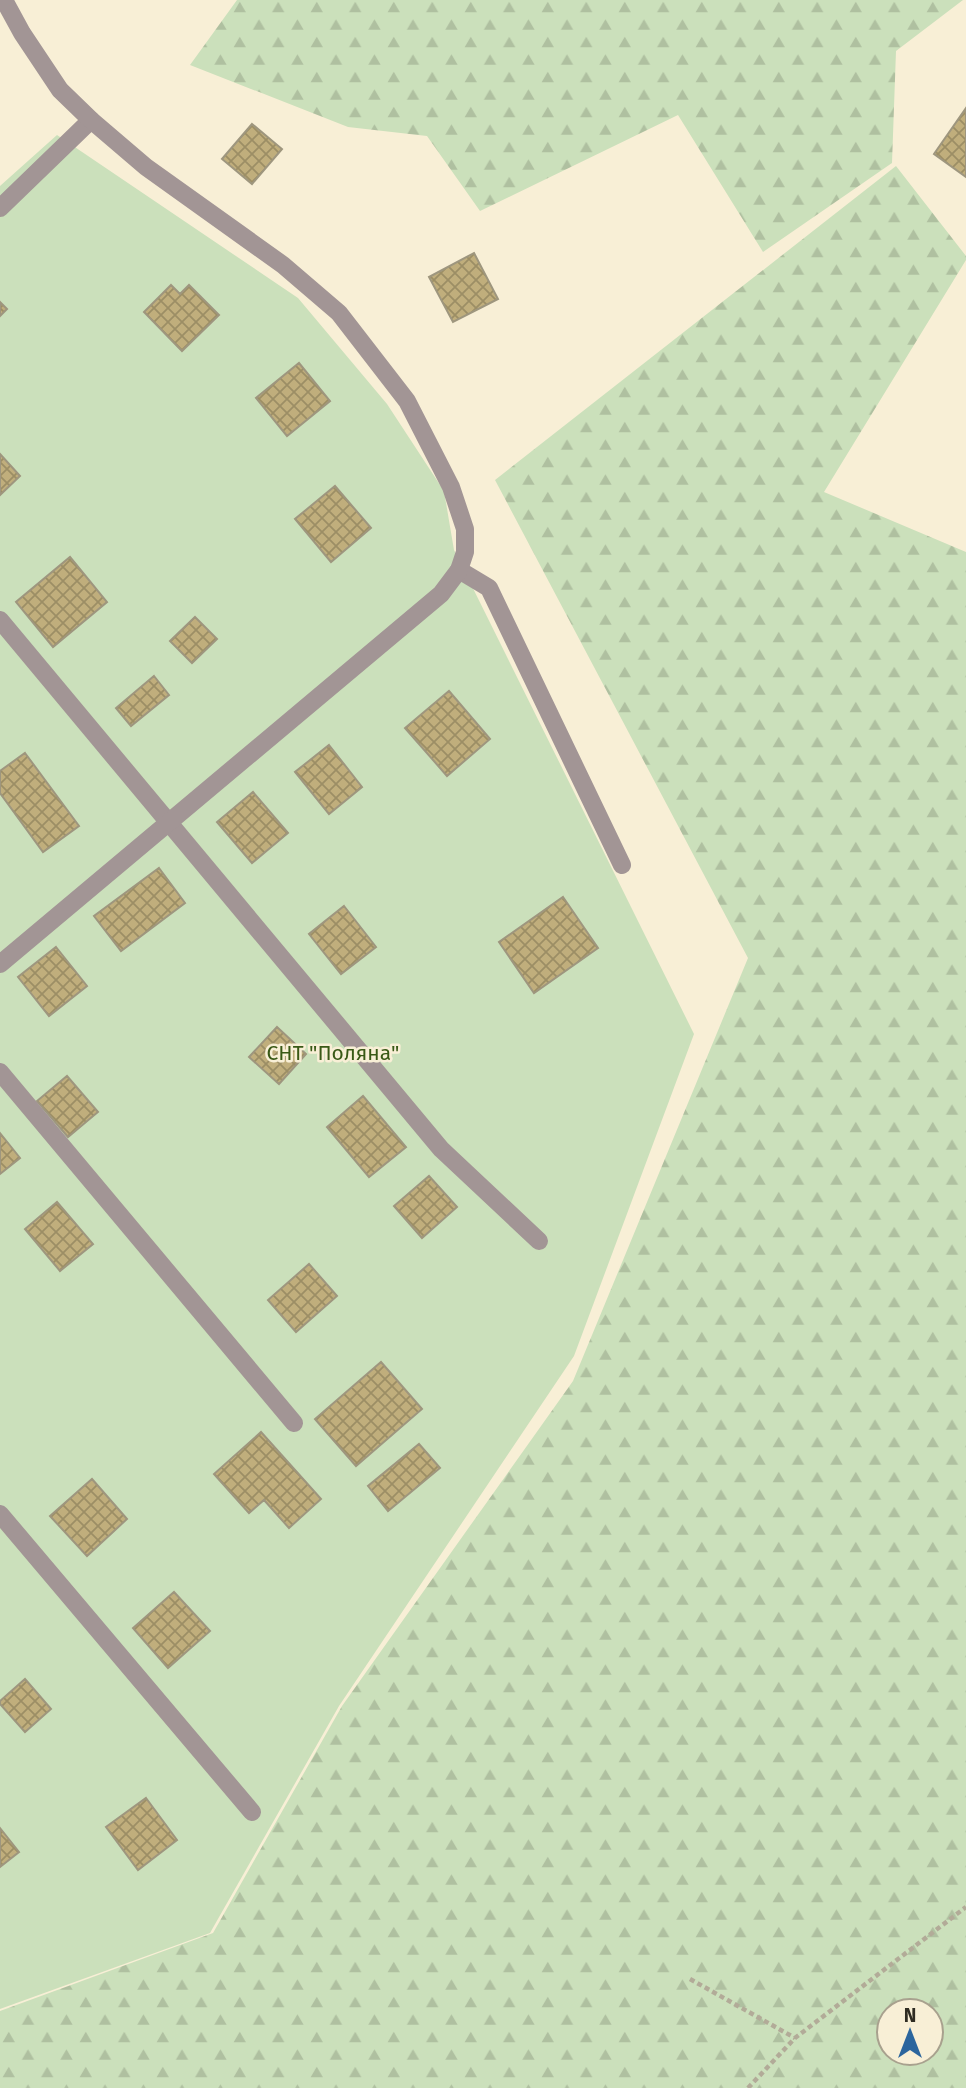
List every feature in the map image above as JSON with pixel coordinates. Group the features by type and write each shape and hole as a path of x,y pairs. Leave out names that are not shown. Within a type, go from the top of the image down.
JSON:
{"street":[{"path":"0,964 441,594 459,570 465,552 465,529 451,487 407,401 339,313 283,265 146,167 91,120 60,90 22,33 4,0"},
{"path":"0,208 91,120"},
{"path":"459,570 489,589 622,864"},
{"path":"0,620 441,1149 539,1241"},
{"path":"0,1072 294,1423"},
{"path":"0,1514 252,1812"}],"path":[{"path":"748,2088 795,2038 966,1907"},
{"path":"690,1979 795,2038"}],"green space":[{"path":"237,0 963,0 896,51 892,163 763,252 678,115 480,211 427,136 348,127 190,65"},
{"name":"СНТ \"Поляна\"","path":"57,135 298,298 387,404 444,491 454,550 694,1034 574,1356 339,1706 210,1933 0,2009 0,186"},
{"path":"896,166 966,256 966,260 824,492 966,552 966,2088 0,2088 0,2011 213,1933 342,1706 573,1381 748,958 495,480"}],"building":[{"path":"966,108 966,177 934,154"},
{"path":"252,124 282,149 252,184 222,159"},
{"path":"474,253 498,299 453,322 429,277"},
{"path":"171,285 180,294 189,285 219,315 182,351 144,312"},
{"path":"0,302 7,309 0,316"},
{"path":"299,363 330,401 287,436 256,398"},
{"path":"0,454 20,476 0,495"},
{"path":"335,486 371,528 331,562 295,519"},
{"path":"70,557 107,602 53,647 16,602"},
{"path":"195,617 217,639 192,663 170,641"},
{"path":"154,676 169,695 131,726 116,708"},
{"path":"449,691 490,739 447,776 405,728"},
{"path":"329,745 362,787 329,814 295,772"},
{"path":"25,753 79,826 43,852 0,793 0,771"},
{"path":"253,792 288,833 252,863 217,822"},
{"path":"159,868 185,903 121,951 94,916"},
{"path":"563,897 598,948 534,993 499,942"},
{"path":"344,906 376,947 341,974 309,934"},
{"path":"56,947 87,986 49,1016 18,977"},
{"path":"277,1027 306,1054 279,1084 249,1057"},
{"path":"67,1076 98,1112 68,1137 37,1101"},
{"path":"363,1096 406,1147 369,1177 327,1127"},
{"path":"0,1133 20,1158 0,1174"},
{"path":"429,1176 457,1207 422,1238 394,1206"},
{"path":"57,1202 93,1244 60,1271 25,1229"},
{"path":"309,1264 337,1296 296,1332 268,1300"},
{"path":"381,1362 422,1409 356,1466 315,1419"},
{"path":"261,1432 321,1499 289,1528 264,1500 249,1513 214,1474"},
{"path":"419,1444 440,1468 388,1511 368,1486"},
{"path":"92,1479 127,1519 87,1556 50,1516"},
{"path":"174,1592 210,1631 168,1668 133,1628"},
{"path":"25,1679 51,1709 25,1732 0,1701"},
{"path":"146,1798 177,1840 138,1870 106,1827"},
{"path":"0,1828 19,1852 0,1867"}]}
